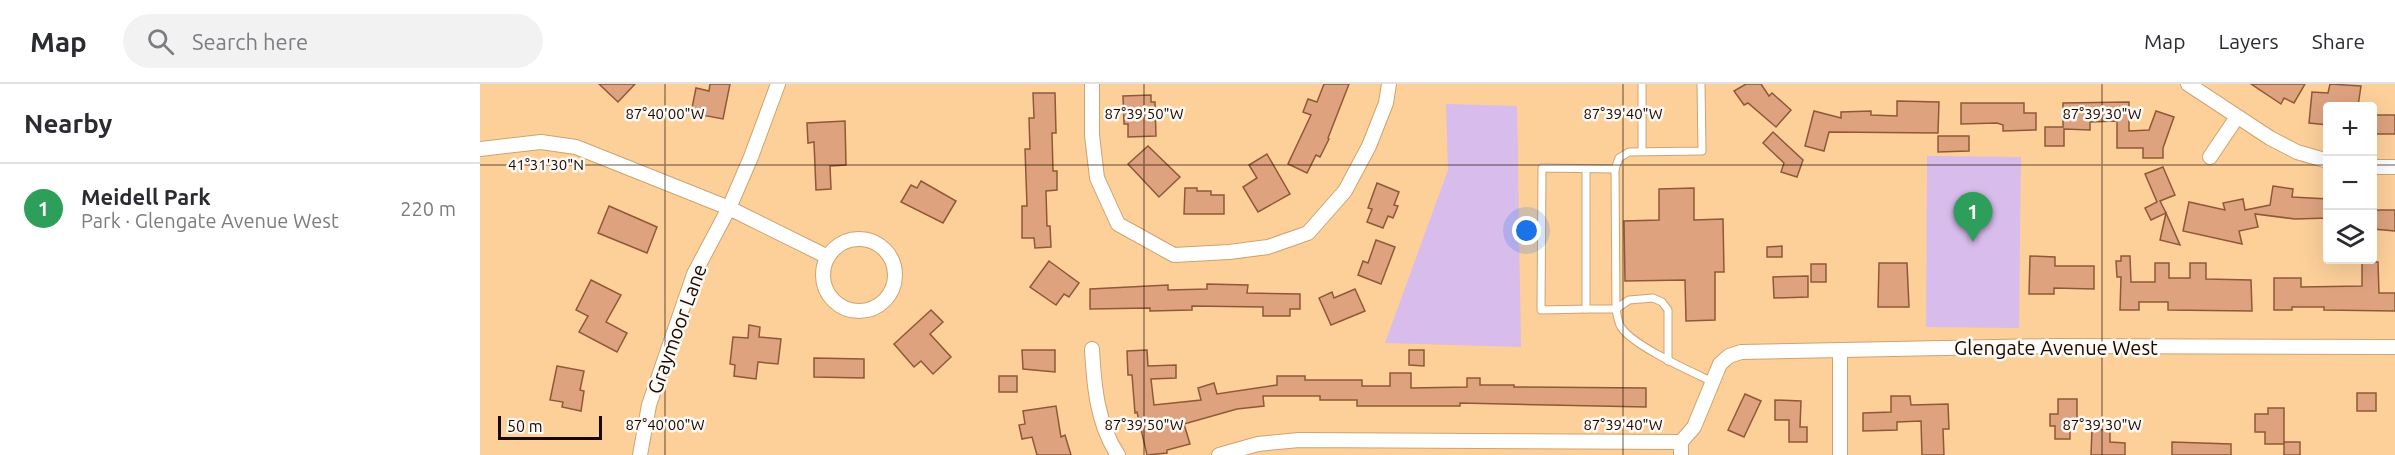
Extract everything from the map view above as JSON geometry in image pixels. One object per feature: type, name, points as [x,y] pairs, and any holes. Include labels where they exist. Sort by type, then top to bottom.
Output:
[{"type":"street","name":"Graymoor Lane","points":[[640,455],[649,405],[694,274],[729,208],[752,157],[778,84]]},
{"type":"street","points":[[1092,84],[1092,135],[1097,178],[1118,224],[1174,255],[1229,252],[1268,246],[1308,233],[1346,191],[1369,147],[1386,103],[1389,84]]},
{"type":"street","points":[[2188,84],[2270,138],[2297,152],[2323,160]]},
{"type":"street","points":[[2210,157],[2237,117]]},
{"type":"street","points":[[480,149],[541,142],[576,147],[729,208],[828,257]]},
{"type":"street","points":[[2377,167],[2395,167]]},
{"type":"street","points":[[859,239],[871,241],[882,247],[893,262],[896,280],[892,292],[885,301],[864,311],[842,306],[833,300],[826,290],[823,279],[828,257],[836,247],[847,241],[859,239]]},
{"type":"street","name":"Glengate Avenue West","points":[[1713,382],[1720,364],[1730,356],[1741,352],[2052,346],[2395,347]]},
{"type":"street","points":[[1092,349],[1094,390],[1104,425],[1118,455]]},
{"type":"street","points":[[1840,351],[1840,455]]},
{"type":"street","points":[[1220,455],[1258,444],[1299,440],[1681,449],[1694,427],[1713,382]]},
{"type":"lane","points":[[1642,84],[1642,151]]},
{"type":"lane","points":[[1701,84],[1702,151],[1629,152],[1619,158],[1615,169],[1616,309],[1620,326],[1627,334],[1668,361],[1713,382]]},
{"type":"lane","points":[[1615,169],[1542,168],[1541,310],[1616,309],[1629,300],[1653,298],[1662,302],[1668,310],[1668,361]]},
{"type":"lane","points":[[1586,168],[1586,309]]},
{"type":"shaded area","points":[[1446,104],[1517,106],[1521,347],[1385,343],[1448,170]]},
{"type":"shaded area","points":[[1927,156],[2021,157],[2019,328],[1926,327]]},
{"type":"building","points":[[599,84],[635,84],[618,102]]},
{"type":"building","points":[[710,84],[730,84],[723,119],[691,113],[696,88],[709,91]]},
{"type":"building","points":[[1324,84],[1349,84],[1329,139],[1320,157],[1316,155],[1307,173],[1288,164],[1311,115],[1303,112],[1308,99],[1317,102]]},
{"type":"building","points":[[1746,84],[1761,84],[1769,96],[1772,93],[1791,110],[1776,127],[1748,103],[1744,105],[1734,91]]},
{"type":"building","points":[[2251,84],[2305,84],[2294,103],[2284,98],[2281,104]]},
{"type":"building","points":[[2330,84],[2361,86],[2359,102],[2323,102],[2323,124],[2309,123],[2312,92],[2328,93]]},
{"type":"building","points":[[1033,93],[1055,93],[1056,133],[1052,133],[1053,171],[1057,171],[1057,190],[1046,191],[1047,226],[1050,226],[1051,247],[1035,248],[1034,238],[1022,238],[1022,206],[1027,206],[1025,149],[1030,149],[1029,118],[1034,118]]},
{"type":"building","points":[[1151,95],[1151,102],[1155,102],[1156,136],[1128,137],[1128,124],[1124,124],[1123,96]]},
{"type":"building","points":[[1897,101],[1939,102],[1938,133],[1829,132],[1824,151],[1805,146],[1814,111],[1841,118],[1841,112],[1871,111],[1871,115],[1897,116]]},
{"type":"building","points":[[2129,102],[2129,131],[2149,130],[2156,111],[2174,117],[2163,148],[2163,158],[2143,158],[2143,148],[2117,148],[2117,121],[2090,122],[2090,130],[2064,129],[2064,146],[2045,146],[2045,127],[2063,127],[2063,103]]},
{"type":"building","points":[[1961,103],[2024,103],[2024,113],[2036,113],[2036,130],[2003,131],[2003,125],[1997,123],[1961,124]]},
{"type":"building","points":[[2377,115],[2395,115],[2395,134],[2377,134]]},
{"type":"building","points":[[845,121],[846,165],[830,166],[831,189],[816,190],[814,142],[808,143],[807,123]]},
{"type":"building","points":[[1773,132],[1803,160],[1797,177],[1781,172],[1784,163],[1763,143]]},
{"type":"building","points":[[1938,136],[1969,136],[1969,151],[1938,152]]},
{"type":"building","points":[[1148,146],[1180,177],[1159,197],[1128,164]]},
{"type":"building","points":[[1267,154],[1290,194],[1258,212],[1243,187],[1257,178],[1249,165]]},
{"type":"building","points":[[2163,167],[2175,195],[2160,201],[2166,213],[2151,220],[2145,208],[2157,202],[2145,174]]},
{"type":"building","points":[[921,181],[956,201],[943,223],[901,202],[911,185],[917,188]]},
{"type":"building","points":[[1377,183],[1399,192],[1394,205],[1398,206],[1393,218],[1388,216],[1383,228],[1367,222],[1372,209],[1368,208]]},
{"type":"building","points":[[2273,186],[2293,189],[2292,197],[2323,199],[2323,218],[2295,219],[2255,214],[2258,227],[2239,231],[2242,244],[2183,231],[2189,202],[2225,210],[2223,203],[2243,199],[2245,210],[2270,205]]},
{"type":"building","points":[[1185,188],[1211,191],[1211,195],[1224,195],[1224,214],[1184,214]]},
{"type":"building","points":[[1694,188],[1694,220],[1723,219],[1724,272],[1715,272],[1715,320],[1686,321],[1685,280],[1625,281],[1624,221],[1659,220],[1659,189]]},
{"type":"building","points":[[609,206],[657,227],[647,253],[598,233]]},
{"type":"building","points":[[2377,210],[2395,210],[2395,231],[2377,229]]},
{"type":"building","points":[[2166,213],[2180,245],[2160,240]]},
{"type":"building","points":[[1376,240],[1395,247],[1381,284],[1358,275],[1363,261],[1368,263]]},
{"type":"building","points":[[1782,246],[1782,257],[1767,257],[1767,247]]},
{"type":"building","points":[[2030,256],[2055,257],[2055,266],[2094,266],[2094,289],[2054,288],[2054,294],[2029,294]]},
{"type":"building","points":[[2121,256],[2130,256],[2131,282],[2155,282],[2155,263],[2169,263],[2169,278],[2190,278],[2190,263],[2206,263],[2206,279],[2251,280],[2252,311],[2168,310],[2168,302],[2139,302],[2139,310],[2120,310],[2121,277],[2117,277],[2116,261],[2121,261]]},
{"type":"building","points":[[1049,261],[1079,283],[1069,297],[1064,294],[1056,305],[1030,287]]},
{"type":"building","points":[[2378,262],[2379,293],[2395,293],[2395,311],[2324,310],[2324,307],[2292,307],[2292,310],[2274,310],[2274,278],[2301,278],[2301,287],[2362,286],[2362,264],[2377,264]]},
{"type":"building","points":[[1879,263],[1907,263],[1909,307],[1878,307]]},
{"type":"building","points":[[1811,264],[1826,264],[1826,282],[1811,282]]},
{"type":"building","points":[[1808,276],[1808,297],[1774,298],[1773,277]]},
{"type":"building","points":[[591,280],[621,295],[606,322],[627,333],[617,352],[579,332],[588,316],[576,310]]},
{"type":"building","points":[[1207,284],[1248,285],[1247,293],[1300,294],[1300,309],[1290,309],[1290,316],[1263,316],[1263,307],[1192,306],[1192,310],[1150,311],[1150,308],[1090,309],[1090,289],[1168,285],[1168,290],[1207,289]]},
{"type":"building","points":[[1355,289],[1365,311],[1331,325],[1319,298],[1332,292],[1334,298]]},
{"type":"building","points":[[931,310],[943,322],[930,334],[951,357],[933,374],[921,361],[914,367],[894,344]]},
{"type":"building","points":[[749,325],[760,327],[759,337],[781,339],[778,364],[758,362],[756,379],[734,376],[735,365],[730,364],[733,337],[748,338]]},
{"type":"building","points":[[1022,350],[1055,350],[1055,372],[1023,369]]},
{"type":"building","points":[[1147,350],[1148,366],[1176,365],[1176,378],[1151,379],[1154,405],[1201,400],[1198,388],[1214,383],[1217,394],[1277,385],[1277,376],[1305,376],[1305,380],[1362,380],[1362,386],[1390,386],[1390,373],[1411,373],[1411,388],[1467,387],[1467,378],[1480,378],[1480,385],[1646,388],[1646,407],[1460,403],[1460,406],[1357,406],[1357,400],[1320,400],[1320,396],[1263,396],[1264,406],[1237,409],[1184,424],[1190,444],[1167,450],[1167,453],[1147,455],[1137,412],[1135,413],[1132,375],[1128,375],[1127,351]]},
{"type":"building","points":[[1409,350],[1424,350],[1424,366],[1409,365]]},
{"type":"building","points":[[814,358],[864,359],[864,378],[814,377]]},
{"type":"building","points":[[557,366],[584,371],[580,390],[584,391],[581,411],[562,407],[563,402],[550,400]]},
{"type":"building","points":[[999,376],[1017,376],[1017,392],[999,392]]},
{"type":"building","points":[[2357,393],[2376,393],[2376,411],[2357,411]]},
{"type":"building","points":[[1745,394],[1761,401],[1744,437],[1728,430]]},
{"type":"building","points":[[1891,396],[1910,396],[1911,405],[1948,404],[1949,429],[1943,429],[1944,455],[1922,455],[1921,421],[1897,422],[1897,430],[1863,431],[1863,413],[1891,412]]},
{"type":"building","points":[[2058,399],[2077,399],[2077,422],[2070,423],[2070,439],[2055,439],[2055,426],[2050,426],[2050,414],[2058,414]]},
{"type":"building","points":[[1775,400],[1801,401],[1800,427],[1807,427],[1807,442],[1789,442],[1789,420],[1775,420]]},
{"type":"building","points":[[1056,406],[1061,437],[1065,435],[1071,455],[1037,455],[1032,437],[1022,439],[1019,425],[1025,424],[1023,411]]},
{"type":"building","points":[[2268,408],[2284,408],[2284,444],[2265,444],[2265,432],[2255,432],[2255,414],[2268,414]]},
{"type":"building","points":[[2092,429],[2110,430],[2110,442],[2125,443],[2125,455],[2091,455]]},
{"type":"building","points":[[2172,442],[2231,444],[2231,455],[2172,455]]},
{"type":"building","points":[[2284,442],[2300,442],[2300,455],[2284,455]]},
{"type":"place","name":"Meidell Park","points":[[1973,242]]}]
